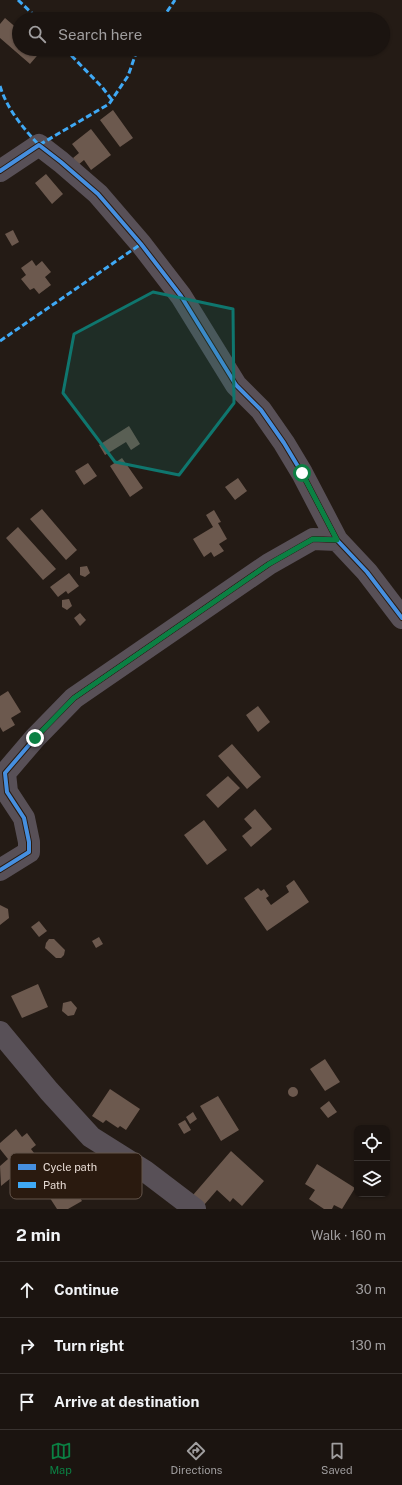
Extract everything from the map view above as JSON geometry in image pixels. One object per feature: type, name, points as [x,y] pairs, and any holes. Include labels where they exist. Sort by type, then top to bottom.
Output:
[{"type":"street","points":[[0,172],[39,145],[98,194],[141,244],[181,296],[236,385],[262,410],[284,443],[302,473],[337,540],[367,572],[402,618]]},
{"type":"street","points":[[0,870],[29,852],[29,842],[24,818],[7,792],[5,773],[35,738],[74,698],[269,564],[313,539],[337,540]]},
{"type":"street","points":[[0,1032],[49,1091],[91,1137],[116,1153]]},
{"type":"street","points":[[142,1169],[195,1209]]},
{"type":"highlighted area","points":[[153,292],[233,309],[234,403],[179,475],[115,462],[63,393],[74,334]]},
{"type":"building","points":[[5,18],[12,24],[12,48],[0,38],[0,24]]},
{"type":"building","points":[[21,56],[37,56],[30,64]]},
{"type":"building","points":[[113,110],[133,138],[120,147],[100,120]]},
{"type":"building","points":[[91,129],[111,155],[91,170],[84,160],[78,165],[73,158],[79,153],[72,144]]},
{"type":"building","points":[[46,174],[63,194],[52,204],[35,183]]},
{"type":"building","points":[[13,230],[19,242],[12,246],[5,234]]},
{"type":"building","points":[[32,260],[36,266],[42,261],[51,272],[45,277],[51,285],[39,294],[34,288],[30,290],[21,279],[26,275],[21,268]]},
{"type":"building","points":[[129,426],[140,444],[131,450],[126,442],[105,455],[99,445]]},
{"type":"building","points":[[122,458],[143,488],[130,497],[110,466]]},
{"type":"building","points":[[88,463],[97,476],[84,485],[75,471]]},
{"type":"building","points":[[238,478],[247,491],[235,500],[225,487]]},
{"type":"building","points":[[42,509],[77,550],[66,560],[30,519]]},
{"type":"building","points":[[214,510],[221,522],[218,523],[227,539],[219,544],[224,551],[214,557],[211,552],[204,557],[193,539],[213,527],[206,515]]},
{"type":"building","points":[[18,527],[56,569],[43,580],[6,538]]},
{"type":"building","points":[[87,566],[90,573],[85,577],[80,575],[80,567]]},
{"type":"building","points":[[69,573],[79,586],[68,594],[66,591],[58,597],[50,587]]},
{"type":"building","points":[[69,599],[72,606],[67,610],[62,607],[62,600]]},
{"type":"building","points":[[80,613],[86,620],[80,626],[74,618]]},
{"type":"building","points":[[8,691],[21,712],[11,718],[15,725],[3,732],[0,727],[0,696]]},
{"type":"building","points":[[258,706],[270,722],[258,732],[246,715]]},
{"type":"building","points":[[232,744],[261,777],[247,789],[218,756]]},
{"type":"building","points":[[228,776],[240,788],[218,808],[206,795]]},
{"type":"building","points":[[255,809],[272,829],[251,847],[242,836],[252,828],[244,819]]},
{"type":"building","points":[[204,820],[227,850],[207,865],[184,835]]},
{"type":"building","points":[[294,880],[309,902],[267,931],[244,898],[258,888],[261,891],[264,889],[269,896],[266,898],[271,905],[289,892],[286,886]]},
{"type":"building","points":[[0,905],[8,909],[9,918],[0,925]]},
{"type":"building","points":[[39,921],[47,931],[39,937],[31,927]]},
{"type":"building","points":[[99,937],[103,944],[96,948],[92,941]]},
{"type":"building","points":[[49,939],[54,939],[65,950],[64,955],[61,958],[56,958],[45,948]]},
{"type":"building","points":[[38,984],[48,1007],[22,1018],[11,996]]},
{"type":"building","points":[[71,1001],[77,1008],[74,1015],[68,1016],[62,1011],[63,1003]]},
{"type":"building","points":[[325,1059],[340,1082],[325,1091],[310,1069]]},
{"type":"building","points":[[291,1087],[295,1087],[297,1088],[297,1096],[291,1097],[288,1094],[288,1090]]},
{"type":"building","points":[[110,1089],[140,1109],[126,1130],[120,1126],[118,1128],[106,1120],[103,1123],[92,1116]]},
{"type":"building","points":[[218,1096],[239,1130],[221,1141],[200,1106]]},
{"type":"building","points":[[329,1101],[337,1112],[328,1118],[320,1108]]},
{"type":"building","points":[[193,1112],[197,1119],[190,1124],[186,1117]]},
{"type":"building","points":[[185,1120],[191,1130],[184,1134],[178,1124]]},
{"type":"building","points":[[16,1129],[22,1137],[27,1133],[36,1145],[31,1149],[34,1153],[10,1153],[10,1179],[1,1186],[0,1166],[8,1159],[0,1149],[0,1143]]},
{"type":"building","points":[[231,1151],[264,1181],[242,1206],[233,1198],[230,1202],[217,1190],[204,1205],[193,1195]]},
{"type":"building","points":[[317,1164],[354,1187],[354,1190],[342,1209],[334,1205],[332,1209],[324,1209],[309,1199],[315,1190],[305,1184]]},
{"type":"building","points":[[51,1199],[81,1199],[82,1201],[68,1209],[57,1209]]},
{"type":"marked path","points":[[18,0],[31,12]]},
{"type":"marked path","points":[[167,12],[175,0]]},
{"type":"marked path","points":[[72,56],[102,87],[112,100]]},
{"type":"marked path","points":[[0,86],[7,103],[16,118],[39,145],[109,104],[128,76],[135,56]]},
{"type":"marked path","points":[[0,341],[141,244]]},
{"type":"cycle path","points":[[0,171],[39,145],[98,194],[141,244],[181,296],[236,385],[261,410],[284,443],[302,473],[337,540]]},
{"type":"cycle path","points":[[0,870],[29,852],[29,842],[24,818],[7,792],[5,773],[35,738],[74,698],[269,564],[313,539],[337,540],[367,572],[402,618]]},
{"type":"route","points":[[35,738],[74,698],[269,564],[313,539],[337,540],[302,473]]}]
